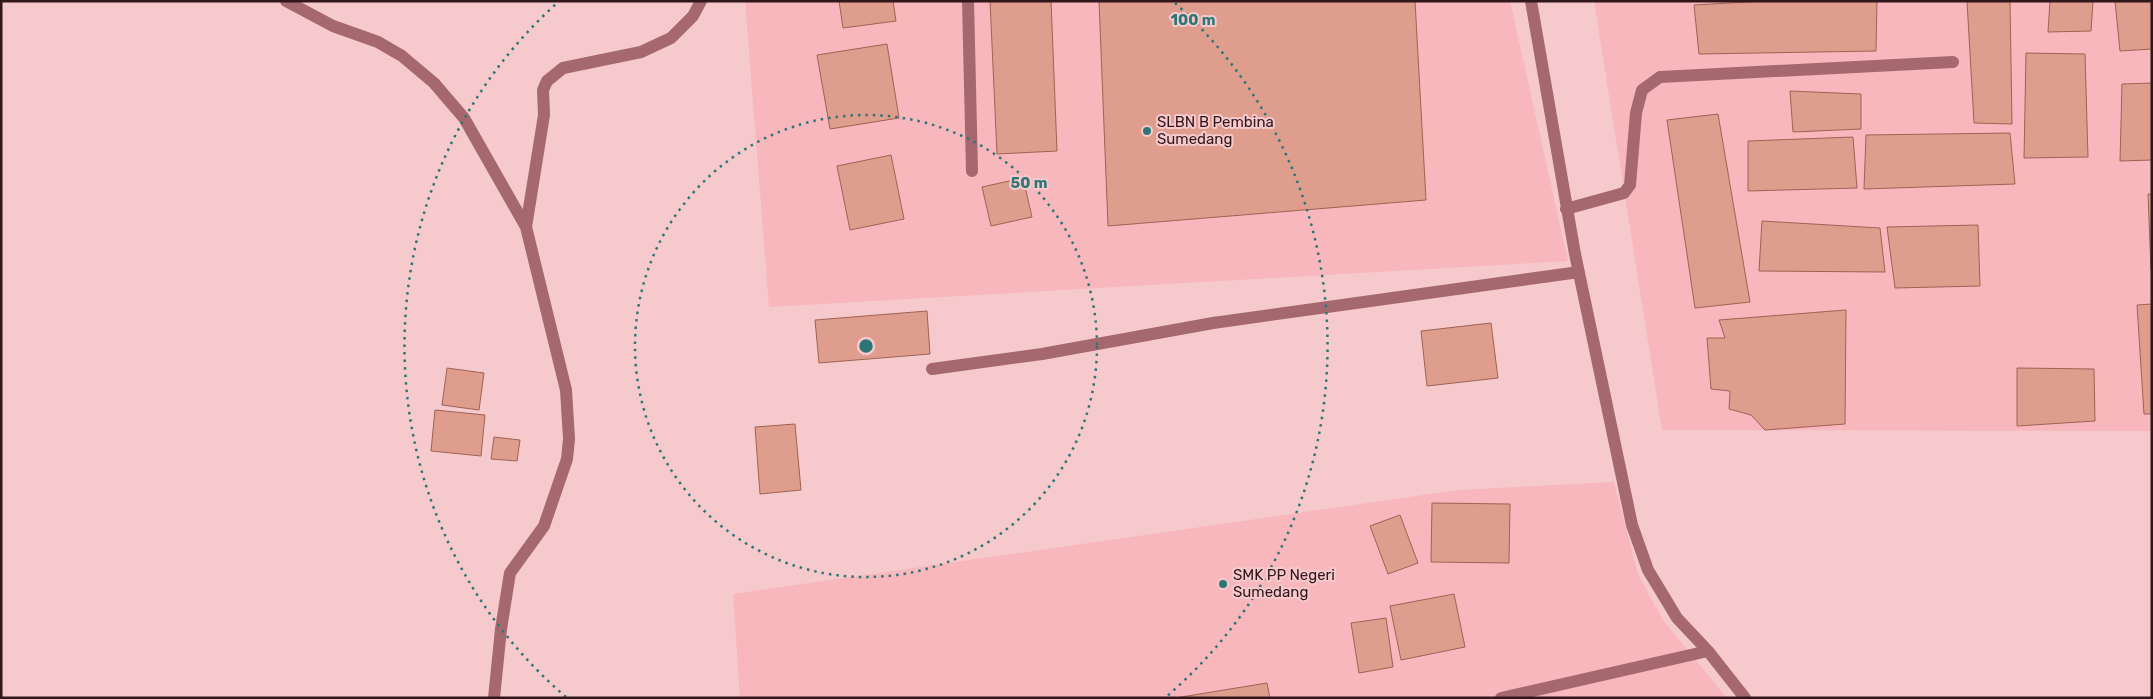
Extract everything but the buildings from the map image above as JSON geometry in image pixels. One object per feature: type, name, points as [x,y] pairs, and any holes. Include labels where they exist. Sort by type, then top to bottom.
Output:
[{"type":"street","points":[[286,1],[333,26],[378,42],[402,56],[434,83],[464,118],[526,227],[566,390],[569,439],[566,458],[544,526],[510,573],[500,629],[494,698]]},
{"type":"street","points":[[526,227],[543,122],[543,90],[547,81],[564,68],[641,52],[671,38],[693,16],[701,1]]},
{"type":"street","points":[[968,1],[972,171]]},
{"type":"street","points":[[1532,1],[1566,209],[1632,525],[1648,570],[1677,618],[1708,651],[1745,698]]},
{"type":"street","points":[[1566,209],[1624,192],[1630,185],[1636,113],[1642,90],[1660,77],[1953,62]]},
{"type":"street","points":[[932,368],[1042,354],[1213,323],[1579,272]]},
{"type":"street","points":[[1501,698],[1708,651]]},
{"type":"shaded area","name":"SLBN B Pembina Sumedang","points":[[745,1],[1510,1],[1568,261],[769,307]]},
{"type":"shaded area","points":[[1594,1],[2152,1],[2152,431],[1662,430]]},
{"type":"shaded area","name":"SMK PP Negeri Sumedang","points":[[1614,482],[1638,574],[1663,620],[1727,698],[740,698],[733,594],[1458,490]]},
{"type":"place","name":"SLBN B Pembina Sumedang","points":[[1147,131]]},
{"type":"place","name":"SMK PP Negeri Sumedang","points":[[1223,584]]}]
